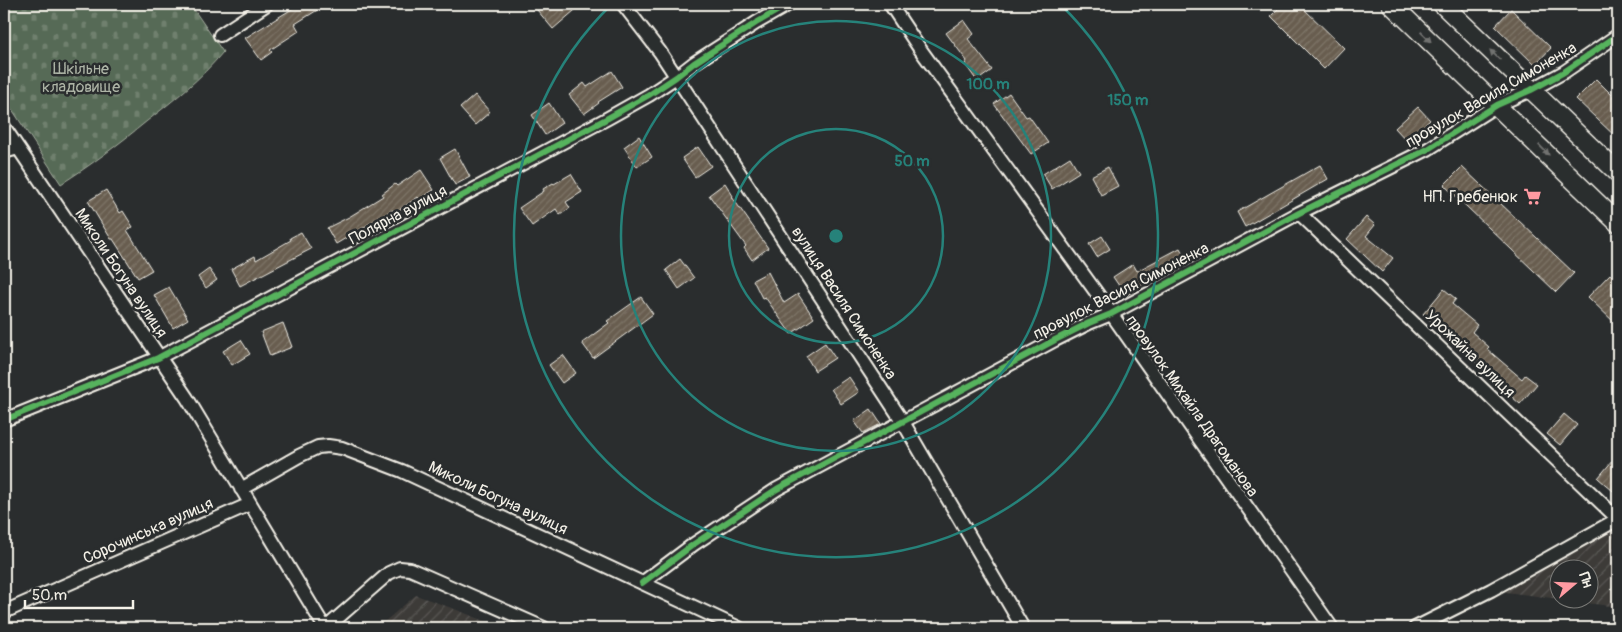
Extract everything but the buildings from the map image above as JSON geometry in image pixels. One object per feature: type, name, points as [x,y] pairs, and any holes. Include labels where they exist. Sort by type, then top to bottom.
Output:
[{"type":"street","points":[[220,35],[268,4]]},
{"type":"street","name":"вулиця Василя Симоненка","points":[[623,4],[660,52],[903,422],[1023,628]]},
{"type":"street","name":"Полярна вулиця","points":[[4,420],[158,358],[649,96],[756,22],[789,4]]},
{"type":"street","name":"провулок Михайла Драгоманова","points":[[890,4],[920,49],[1111,314],[1332,628]]},
{"type":"street","points":[[1391,4],[1618,223]]},
{"type":"street","points":[[1442,4],[1618,173]]},
{"type":"street","name":"провулок Василя Симоненка","points":[[642,583],[694,544],[777,489],[1055,340],[1111,314],[1299,213],[1428,149],[1497,105],[1531,90],[1564,72],[1618,35]]},
{"type":"street","name":"Миколи Богуна вулиця","points":[[4,128],[158,358],[187,398],[325,628]]},
{"type":"street","points":[[4,152],[18,148]]},
{"type":"street","name":"Урожайна вулиця","points":[[1299,213],[1618,519]]},
{"type":"street","name":"Миколи Богуна вулиця","points":[[242,489],[298,456],[318,447],[342,448],[402,471],[739,628]]},
{"type":"street","name":"Сорочинська вулиця","points":[[4,612],[250,504]]},
{"type":"street","points":[[1415,628],[1491,590],[1618,519]]},
{"type":"street","points":[[325,628],[389,573],[400,568],[410,569],[544,628]]},
{"type":"shaded area","points":[[1618,520],[1618,607],[1600,605],[1600,560],[1550,560],[1550,598],[1491,590]]},
{"type":"shaded area","points":[[416,595],[457,610],[503,628],[377,628]]},
{"type":"green space","name":"Шкільне кладовище","points":[[4,4],[190,4],[223,52],[206,71],[177,97],[115,146],[61,184],[4,97]]},
{"type":"cycle path","points":[[4,420],[158,358],[649,95],[694,63],[789,4]]},
{"type":"cycle path","points":[[642,583],[694,544],[777,489],[1055,340],[1111,314],[1299,213],[1428,149],[1497,105],[1531,90],[1564,72],[1618,35]]},
{"type":"place","name":"НП. Гребенюк","points":[[1532,197]]}]
